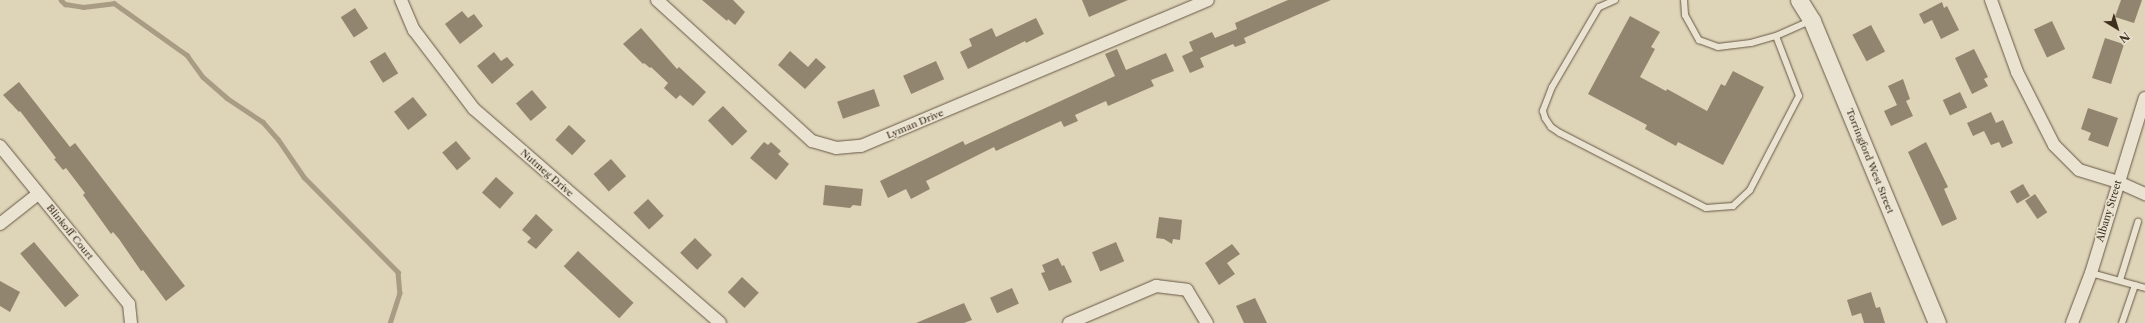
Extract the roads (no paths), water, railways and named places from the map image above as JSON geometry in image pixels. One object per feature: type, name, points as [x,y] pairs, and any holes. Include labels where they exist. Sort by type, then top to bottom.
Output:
[{"type":"main road","name":"Torringford West Street","points":[[1799,0],[1812,21],[1937,323]]},
{"type":"street","name":"Nutmeg Drive","points":[[401,0],[414,30],[474,109],[720,323]]},
{"type":"street","name":"Lyman Drive","points":[[657,1],[812,141],[836,148],[861,146],[1208,0]]},
{"type":"street","points":[[1995,3],[2017,72],[2054,145],[2079,170],[2118,182],[2145,194]]},
{"type":"street","name":"Albany Street","points":[[2072,323],[2090,272],[2145,98]]},
{"type":"street","name":"Blinkoff Court","points":[[0,146],[129,304],[131,323]]},
{"type":"street","points":[[0,224],[38,194]]},
{"type":"street","points":[[1069,323],[1156,286],[1187,290],[1206,323]]},
{"type":"lane","points":[[1615,0],[1600,7],[1552,87],[1544,111],[1545,118],[1551,127],[1560,133],[1706,208],[1732,206],[1750,190],[1799,96],[1776,36]]},
{"type":"lane","points":[[1684,0],[1685,15],[1699,40],[1718,47],[1751,43],[1776,36],[1812,21]]},
{"type":"lane","points":[[2120,280],[2138,222]]},
{"type":"lane","points":[[2090,272],[2145,288]]},
{"type":"lane","points":[[2122,323],[2134,285]]},
{"type":"waterway","points":[[61,0],[65,4],[83,7],[114,3],[187,55],[203,77],[227,98],[263,122],[278,139],[304,177],[398,272],[400,293],[390,323]]}]
